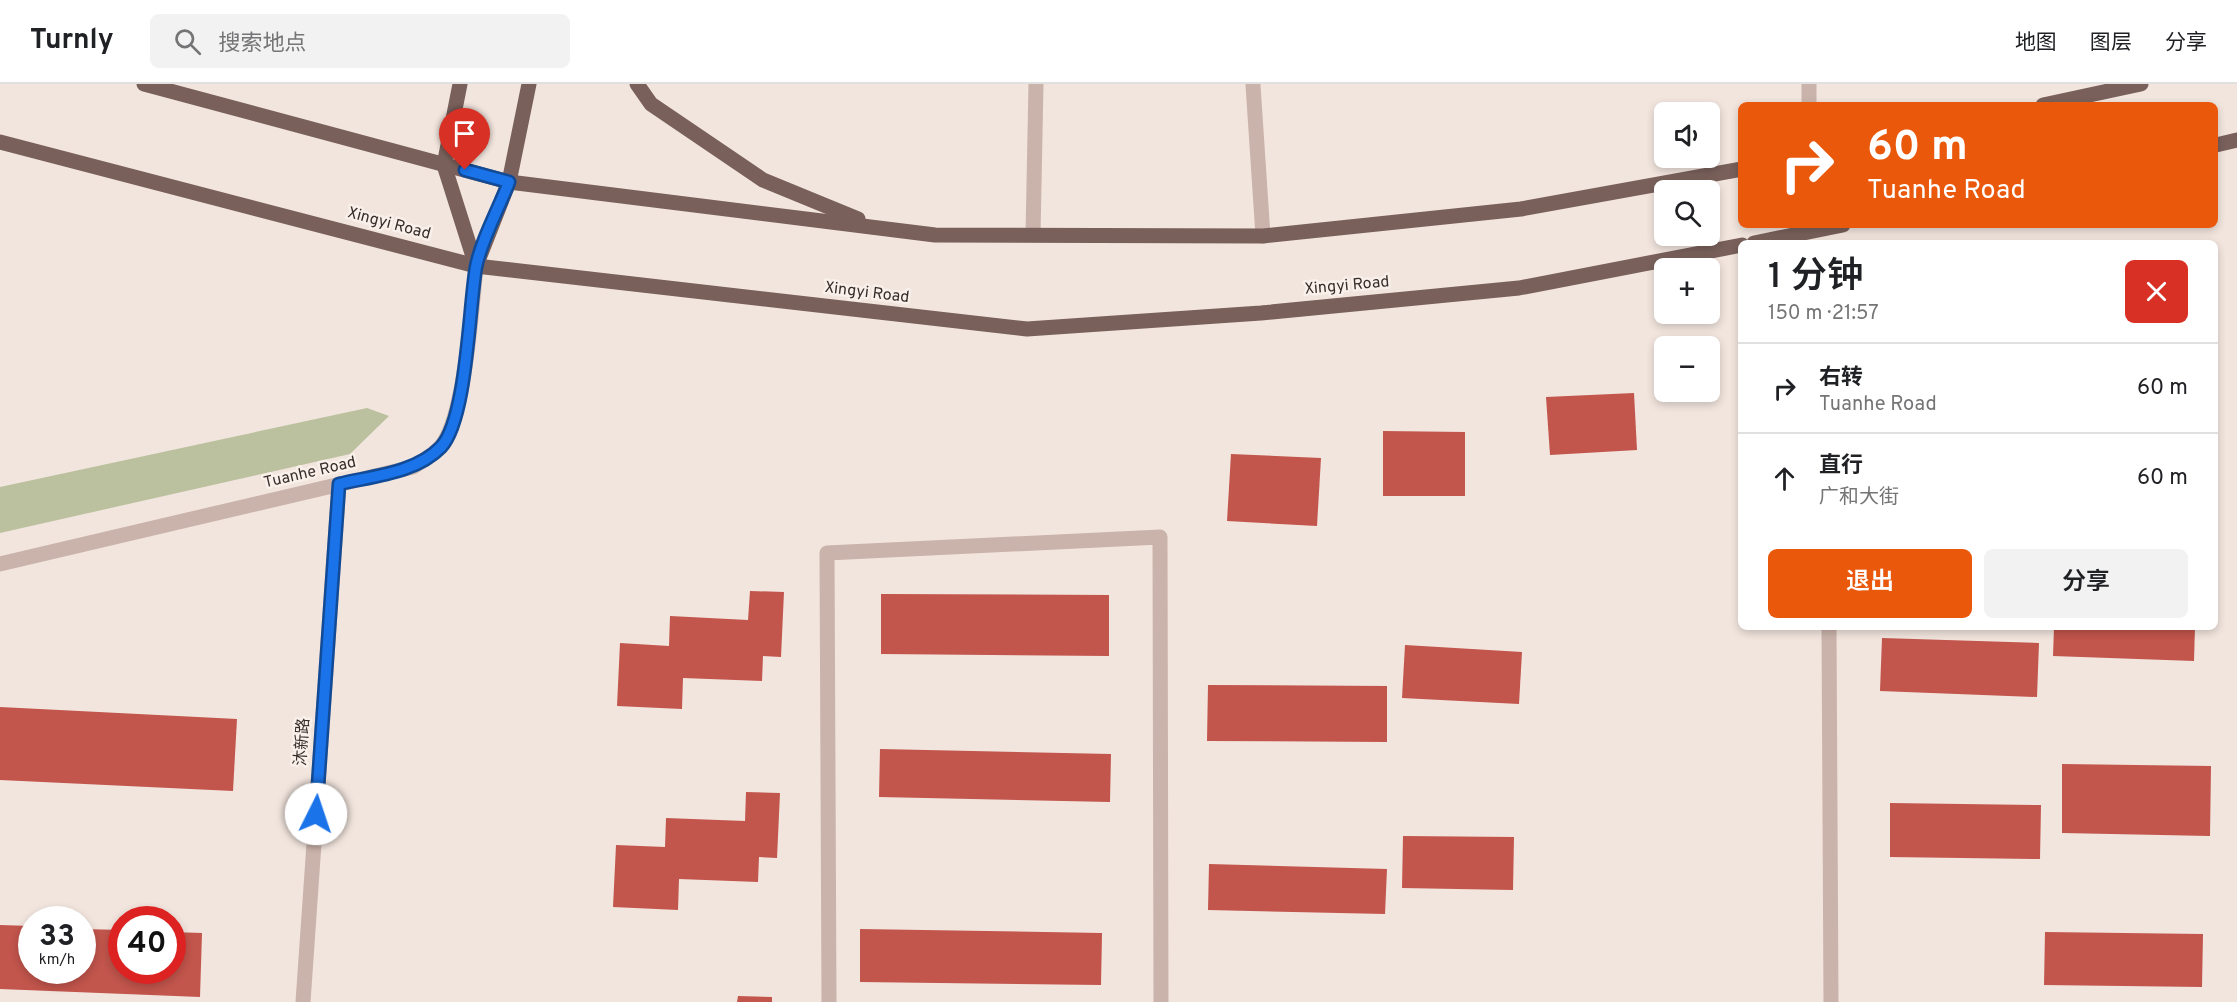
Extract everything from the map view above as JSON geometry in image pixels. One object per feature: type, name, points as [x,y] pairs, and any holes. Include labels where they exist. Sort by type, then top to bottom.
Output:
[{"type":"main road","points":[[144,84],[509,182],[935,234],[1263,236],[1521,209],[1738,170]]},
{"type":"main road","points":[[460,84],[444,165],[476,266]]},
{"type":"main road","points":[[476,266],[509,182],[529,84]]},
{"type":"main road","points":[[637,84],[651,104],[764,180],[878,227]]},
{"type":"main road","points":[[2057,102],[2141,84]]},
{"type":"main road","points":[[2218,145],[2237,140]]},
{"type":"main road","name":"Xingyi Road","points":[[0,142],[476,266],[1027,329],[1261,313],[1519,288],[1738,246]]},
{"type":"main road","points":[[1771,240],[1830,228]]},
{"type":"street","points":[[1033,235],[1036,84]]},
{"type":"street","points":[[1250,84],[1263,236]]},
{"type":"street","points":[[1809,84],[1809,102]]},
{"type":"street","name":"Tuanhe Road","points":[[0,564],[413,467],[442,446],[454,420],[468,344],[476,266]]},
{"type":"street","name":"沐新路","points":[[303,1002],[339,484]]},
{"type":"street","points":[[829,1002],[827,553],[1160,537],[1161,1002]]},
{"type":"street","points":[[1829,630],[1831,1002]]},
{"type":"green space","points":[[367,408],[389,416],[350,454],[0,533],[0,487]]},
{"type":"building","points":[[1634,393],[1637,450],[1550,455],[1546,397]]},
{"type":"building","points":[[1383,431],[1465,432],[1465,496],[1383,496]]},
{"type":"building","points":[[1231,454],[1321,458],[1317,526],[1227,521]]},
{"type":"building","points":[[750,591],[784,592],[781,657],[763,656],[762,681],[683,678],[682,709],[617,706],[620,643],[669,646],[670,616],[748,620]]},
{"type":"building","points":[[881,594],[1109,595],[1109,656],[881,654]]},
{"type":"building","points":[[2054,630],[2195,630],[2194,661],[2053,656]]},
{"type":"building","points":[[1882,638],[2039,643],[2037,697],[1880,691]]},
{"type":"building","points":[[1405,645],[1522,652],[1519,704],[1402,698]]},
{"type":"building","points":[[1208,685],[1387,686],[1387,742],[1207,741]]},
{"type":"building","points":[[0,707],[237,719],[233,791],[0,780]]},
{"type":"building","points":[[880,749],[1111,754],[1110,802],[879,797]]},
{"type":"building","points":[[2062,764],[2211,766],[2210,836],[2062,833]]},
{"type":"building","points":[[746,792],[780,793],[777,858],[759,857],[758,882],[679,879],[678,910],[613,907],[616,845],[665,847],[666,818],[745,821]]},
{"type":"building","points":[[1890,803],[2041,805],[2040,859],[1890,857]]},
{"type":"building","points":[[1403,836],[1514,837],[1513,890],[1402,888]]},
{"type":"building","points":[[1209,864],[1387,869],[1385,914],[1208,910]]},
{"type":"building","points":[[0,925],[18,926],[18,984],[96,984],[96,929],[108,930],[108,984],[186,984],[186,932],[202,933],[200,997],[0,989]]},
{"type":"building","points":[[860,929],[1102,933],[1101,985],[860,982]]},
{"type":"building","points":[[2045,932],[2203,934],[2202,987],[2044,985]]},
{"type":"building","points":[[738,996],[772,997],[772,1002],[737,1002]]},
{"type":"route","points":[[316,814],[339,484],[413,467],[442,446],[454,420],[468,344],[476,266],[509,182],[465,170]]}]
